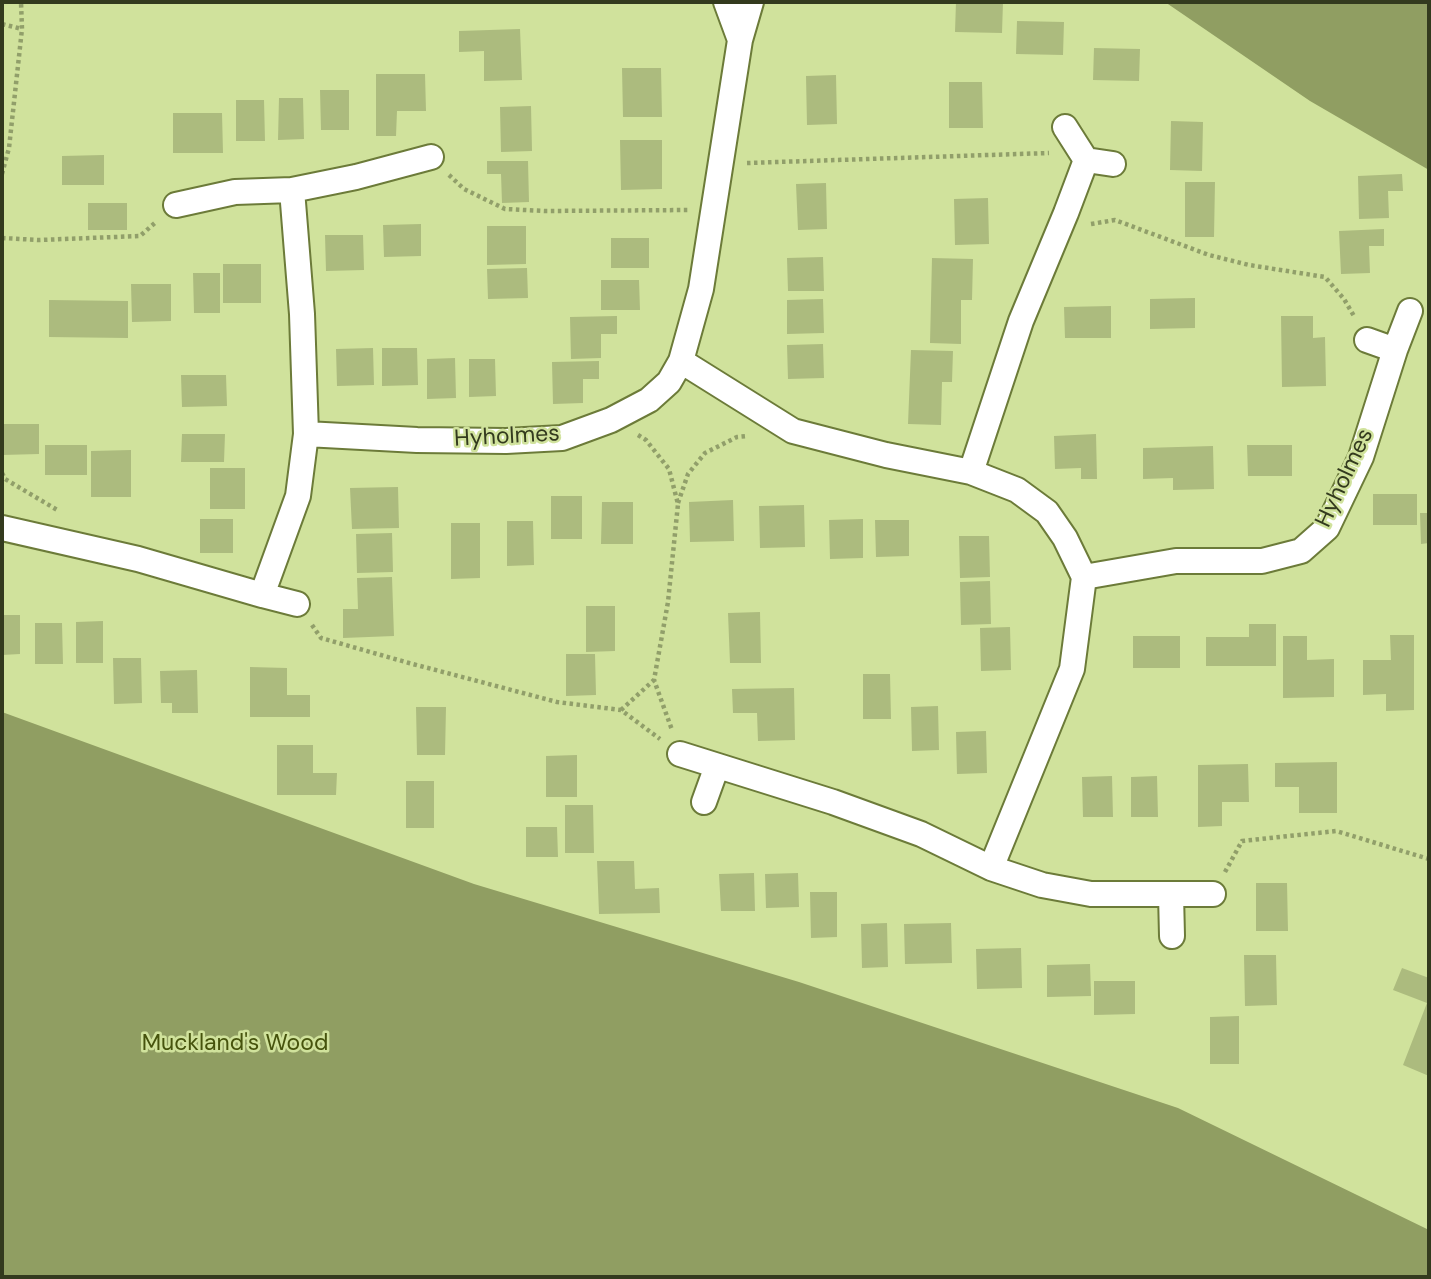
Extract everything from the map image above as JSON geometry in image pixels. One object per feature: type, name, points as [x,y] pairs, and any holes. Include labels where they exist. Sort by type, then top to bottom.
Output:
[{"type":"street","name":"Hyholmes","points":[[726,2],[740,40]]},
{"type":"street","name":"Hyholmes","points":[[306,434],[417,440],[506,441],[562,438],[611,419],[649,400],[669,382],[681,361],[701,289],[740,40],[751,2]]},
{"type":"street","points":[[1065,127],[1083,156],[1113,164]]},
{"type":"street","points":[[971,472],[1021,321],[1066,213],[1083,156]]},
{"type":"street","points":[[176,205],[235,192],[292,190],[356,177],[431,157]]},
{"type":"street","points":[[262,595],[298,496],[306,434],[302,314],[292,190]]},
{"type":"street","name":"Hyholmes","points":[[1084,577],[1176,561],[1262,561],[1301,551],[1327,528],[1355,469],[1410,311]]},
{"type":"street","points":[[1367,340],[1395,350]]},
{"type":"street","points":[[681,361],[793,431],[886,455],[971,472],[1017,490],[1047,512],[1065,538],[1084,577],[1072,668],[991,868]]},
{"type":"street","points":[[2,528],[138,559],[297,604]]},
{"type":"street","points":[[680,754],[833,802],[921,834],[991,868],[1042,885],[1091,894],[1213,894]]},
{"type":"street","points":[[704,802],[718,766]]},
{"type":"street","points":[[1171,894],[1172,936]]},
{"type":"path","points":[[2,174],[9,148],[22,29],[21,2]]},
{"type":"path","points":[[2,24],[22,29]]},
{"type":"path","points":[[721,164],[1083,156]]},
{"type":"path","points":[[431,157],[464,189],[505,209],[714,210]]},
{"type":"path","points":[[2,238],[39,240],[140,236],[176,205]]},
{"type":"path","points":[[1066,213],[1084,226],[1115,220],[1209,254],[1249,265],[1325,277],[1344,299],[1367,340]]},
{"type":"path","points":[[611,419],[646,440],[668,469],[678,503]]},
{"type":"path","points":[[680,754],[654,680],[668,602],[678,503],[688,474],[705,453],[737,437],[793,431]]},
{"type":"path","points":[[297,604],[321,638],[556,702],[621,710],[680,754]]},
{"type":"path","points":[[621,710],[654,680]]},
{"type":"path","points":[[1213,894],[1242,841],[1335,831],[1429,859]]},
{"type":"green space","points":[[1165,2],[1429,2],[1429,170],[1310,101]]},
{"type":"green space","name":"Muckland's Wood","points":[[2,712],[474,884],[799,982],[1178,1108],[1429,1230],[1429,1277],[2,1277]]},
{"type":"building","points":[[956,2],[1003,2],[1002,33],[955,32]]},
{"type":"building","points":[[1017,21],[1064,22],[1063,55],[1016,54]]},
{"type":"building","points":[[520,29],[522,80],[484,81],[484,51],[459,52],[459,31]]},
{"type":"building","points":[[1094,48],[1140,49],[1139,81],[1093,80]]},
{"type":"building","points":[[622,68],[661,68],[662,117],[623,117]]},
{"type":"building","points":[[376,74],[425,74],[426,111],[397,111],[396,136],[376,136]]},
{"type":"building","points":[[836,75],[837,124],[807,125],[806,76]]},
{"type":"building","points":[[949,82],[982,82],[983,128],[949,128]]},
{"type":"building","points":[[320,90],[349,90],[349,130],[321,130]]},
{"type":"building","points":[[279,98],[303,98],[304,139],[278,140]]},
{"type":"building","points":[[236,100],[264,100],[265,141],[236,141]]},
{"type":"building","points":[[531,106],[532,151],[501,152],[500,107]]},
{"type":"building","points":[[173,113],[222,113],[223,153],[173,153]]},
{"type":"building","points":[[1171,121],[1203,122],[1202,171],[1170,170]]},
{"type":"building","points":[[620,140],[662,140],[662,189],[621,190]]},
{"type":"building","points":[[104,155],[104,185],[62,185],[62,156]]},
{"type":"building","points":[[487,161],[528,161],[529,202],[502,203],[501,174],[487,174]]},
{"type":"building","points":[[1402,174],[1403,191],[1388,191],[1389,218],[1359,219],[1358,176]]},
{"type":"building","points":[[1185,182],[1215,182],[1214,237],[1185,237]]},
{"type":"building","points":[[826,183],[827,229],[798,230],[796,184]]},
{"type":"building","points":[[988,198],[989,244],[955,245],[954,199]]},
{"type":"building","points":[[88,203],[127,203],[127,230],[88,230]]},
{"type":"building","points":[[421,224],[421,256],[384,257],[383,225]]},
{"type":"building","points":[[487,226],[526,226],[526,264],[487,265]]},
{"type":"building","points":[[1384,229],[1384,246],[1369,246],[1370,273],[1341,274],[1339,231]]},
{"type":"building","points":[[325,235],[363,235],[364,270],[326,271]]},
{"type":"building","points":[[611,238],[649,238],[649,268],[611,268]]},
{"type":"building","points":[[823,257],[824,291],[788,291],[787,258]]},
{"type":"building","points":[[932,258],[973,259],[972,300],[961,300],[961,344],[930,343]]},
{"type":"building","points":[[223,264],[261,264],[261,303],[223,303]]},
{"type":"building","points":[[527,268],[528,298],[488,299],[487,269]]},
{"type":"building","points":[[193,273],[220,273],[220,313],[194,313]]},
{"type":"building","points":[[601,280],[639,280],[640,310],[601,310]]},
{"type":"building","points":[[131,284],[171,284],[171,321],[132,322]]},
{"type":"building","points":[[1195,298],[1195,328],[1150,329],[1150,299]]},
{"type":"building","points":[[823,299],[824,333],[787,334],[787,300]]},
{"type":"building","points":[[49,300],[128,301],[128,338],[49,337]]},
{"type":"building","points":[[1111,306],[1111,338],[1065,338],[1064,307]]},
{"type":"building","points":[[617,316],[617,334],[601,334],[601,358],[571,359],[570,317]]},
{"type":"building","points":[[1281,316],[1313,316],[1313,338],[1325,337],[1326,386],[1282,387]]},
{"type":"building","points":[[823,344],[824,378],[788,379],[787,345]]},
{"type":"building","points":[[373,348],[374,385],[337,386],[336,349]]},
{"type":"building","points":[[382,348],[417,348],[418,385],[382,386]]},
{"type":"building","points":[[911,350],[953,351],[952,382],[942,382],[941,425],[908,424]]},
{"type":"building","points":[[455,358],[456,398],[427,399],[427,359]]},
{"type":"building","points":[[469,359],[495,359],[496,396],[469,397]]},
{"type":"building","points":[[599,361],[599,379],[583,379],[583,403],[553,404],[552,362]]},
{"type":"building","points":[[181,375],[226,375],[227,406],[182,407]]},
{"type":"building","points":[[2,424],[39,424],[39,454],[2,455]]},
{"type":"building","points":[[182,434],[225,434],[224,462],[181,462]]},
{"type":"building","points":[[1096,434],[1097,479],[1081,479],[1081,468],[1055,469],[1054,436]]},
{"type":"building","points":[[45,445],[87,445],[87,475],[45,475]]},
{"type":"building","points":[[1247,445],[1292,445],[1292,476],[1248,476]]},
{"type":"building","points":[[1213,446],[1214,489],[1173,490],[1173,478],[1143,479],[1143,448]]},
{"type":"building","points":[[131,450],[131,497],[91,497],[91,451]]},
{"type":"building","points":[[210,468],[245,468],[245,509],[210,509]]},
{"type":"building","points":[[398,487],[399,528],[352,529],[350,488]]},
{"type":"building","points":[[1373,494],[1417,494],[1417,525],[1373,525]]},
{"type":"building","points":[[551,496],[582,496],[582,539],[551,539]]},
{"type":"building","points":[[733,500],[734,541],[690,542],[689,502]]},
{"type":"building","points":[[602,502],[633,502],[633,544],[601,544]]},
{"type":"building","points":[[804,505],[805,547],[760,548],[759,506]]},
{"type":"building","points":[[1420,513],[1429,513],[1429,543],[1421,544]]},
{"type":"building","points":[[200,519],[233,519],[233,553],[200,553]]},
{"type":"building","points":[[863,519],[863,558],[830,559],[829,520]]},
{"type":"building","points":[[875,520],[909,520],[909,556],[876,557]]},
{"type":"building","points":[[507,521],[533,521],[534,565],[507,566]]},
{"type":"building","points":[[451,523],[480,523],[480,578],[451,579]]},
{"type":"building","points":[[392,533],[393,572],[357,573],[356,534]]},
{"type":"building","points":[[959,536],[989,536],[990,577],[960,578]]},
{"type":"building","points":[[392,577],[394,636],[343,638],[343,609],[358,609],[357,578]]},
{"type":"building","points":[[990,581],[991,624],[961,625],[960,582]]},
{"type":"building","points":[[586,606],[615,606],[615,651],[586,652]]},
{"type":"building","points":[[760,612],[761,663],[730,663],[728,613]]},
{"type":"building","points":[[2,615],[20,615],[20,654],[2,655]]},
{"type":"building","points":[[103,621],[103,663],[76,663],[76,622]]},
{"type":"building","points":[[35,623],[62,623],[63,664],[35,664]]},
{"type":"building","points":[[1249,624],[1276,624],[1276,666],[1206,666],[1206,637],[1249,637]]},
{"type":"building","points":[[1010,627],[1011,670],[981,671],[980,628]]},
{"type":"building","points":[[1390,635],[1414,635],[1414,710],[1386,711],[1386,694],[1363,695],[1363,660],[1391,660]]},
{"type":"building","points":[[1133,636],[1180,636],[1180,668],[1133,668]]},
{"type":"building","points":[[1283,636],[1307,636],[1307,660],[1334,659],[1334,697],[1283,698]]},
{"type":"building","points":[[566,654],[595,654],[596,695],[566,696]]},
{"type":"building","points":[[113,658],[141,658],[142,703],[114,704]]},
{"type":"building","points":[[250,667],[287,668],[287,695],[310,695],[310,717],[250,717]]},
{"type":"building","points":[[197,670],[198,713],[172,713],[172,703],[161,703],[160,671]]},
{"type":"building","points":[[863,674],[890,674],[891,719],[863,719]]},
{"type":"building","points":[[794,688],[795,740],[758,741],[757,713],[733,713],[732,689]]},
{"type":"building","points":[[938,706],[939,750],[912,751],[911,707]]},
{"type":"building","points":[[416,707],[446,707],[445,755],[417,755]]},
{"type":"building","points":[[986,731],[987,773],[957,774],[956,732]]},
{"type":"building","points":[[277,745],[313,745],[313,773],[337,773],[336,795],[277,795]]},
{"type":"building","points":[[577,755],[577,797],[546,797],[546,756]]},
{"type":"building","points":[[1337,762],[1337,813],[1299,813],[1299,787],[1275,787],[1275,763]]},
{"type":"building","points":[[1248,764],[1249,802],[1222,802],[1222,826],[1198,827],[1198,765]]},
{"type":"building","points":[[1112,776],[1113,817],[1083,817],[1082,777]]},
{"type":"building","points":[[1157,776],[1158,817],[1131,817],[1131,777]]},
{"type":"building","points":[[406,781],[434,781],[434,828],[406,828]]},
{"type":"building","points":[[565,805],[593,805],[594,853],[565,853]]},
{"type":"building","points":[[526,827],[557,827],[558,857],[526,857]]},
{"type":"building","points":[[597,861],[634,861],[635,889],[659,888],[660,913],[599,914]]},
{"type":"building","points":[[754,873],[755,911],[721,911],[719,874]]},
{"type":"building","points":[[798,873],[799,907],[766,908],[765,874]]},
{"type":"building","points":[[1256,883],[1287,883],[1288,931],[1256,931]]},
{"type":"building","points":[[810,892],[837,892],[837,937],[811,938]]},
{"type":"building","points":[[887,923],[888,967],[862,968],[861,924]]},
{"type":"building","points":[[951,923],[952,963],[905,964],[904,924]]},
{"type":"building","points":[[1021,948],[1022,988],[977,989],[976,949]]},
{"type":"building","points":[[1244,955],[1276,955],[1277,1005],[1245,1006]]},
{"type":"building","points":[[1090,964],[1091,996],[1047,997],[1047,965]]},
{"type":"building","points":[[1402,968],[1429,978],[1429,1076],[1403,1065],[1427,1003],[1393,990]]},
{"type":"building","points":[[1094,981],[1135,981],[1135,1014],[1094,1015]]},
{"type":"building","points":[[1239,1016],[1239,1064],[1210,1064],[1210,1017]]}]
